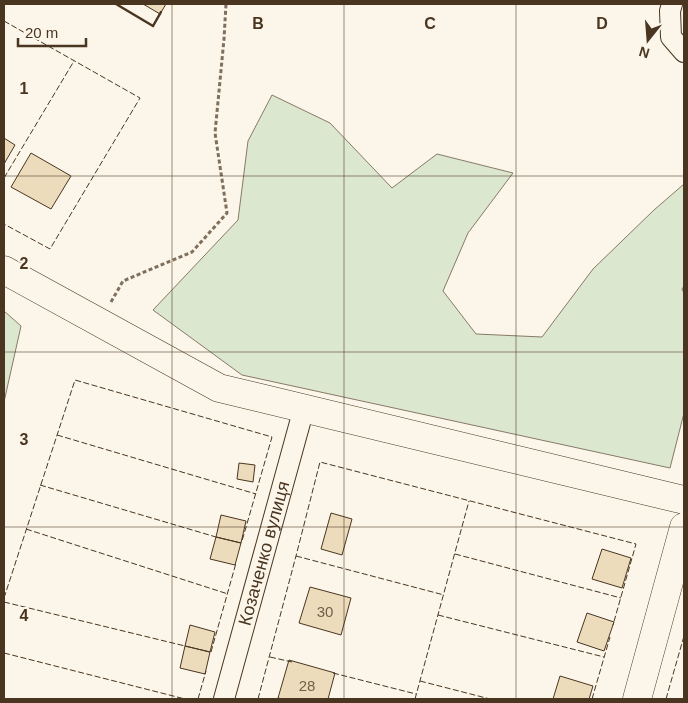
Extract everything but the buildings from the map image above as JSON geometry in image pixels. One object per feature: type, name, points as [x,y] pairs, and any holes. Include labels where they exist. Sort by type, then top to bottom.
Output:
[{"type":"main road","points":[[4,270],[219,388],[684,500]]},
{"type":"main road","points":[[637,699],[684,527]]},
{"type":"street","points":[[672,4],[670,10],[678,44]]},
{"type":"street","name":"Козаченко вулиця","points":[[224,699],[304,408]]},
{"type":"path","points":[[99,322],[123,281],[192,252],[226,213],[215,133],[226,4]]},
{"type":"green space","points":[[272,95],[330,123],[392,188],[437,154],[513,173],[468,233],[443,291],[476,334],[542,337],[593,269],[684,184],[684,286],[682,289],[684,293],[684,413],[670,468],[242,375],[153,310],[238,220],[248,141]]},
{"type":"green space","points":[[4,311],[21,326],[4,402]]},
{"type":"fence","points":[[4,21],[140,98],[50,249],[4,224]]},
{"type":"fence","points":[[4,178],[74,61]]},
{"type":"fence","points":[[4,598],[75,380],[272,437],[242,541]]},
{"type":"fence","points":[[57,435],[256,494]]},
{"type":"fence","points":[[258,699],[320,462],[636,544],[613,625]]},
{"type":"fence","points":[[40,485],[216,537]]},
{"type":"fence","points":[[415,699],[469,501]]},
{"type":"fence","points":[[26,529],[228,594]]},
{"type":"fence","points":[[455,554],[621,598]]},
{"type":"fence","points":[[296,556],[444,595]]},
{"type":"fence","points":[[211,652],[236,563]]},
{"type":"fence","points":[[4,602],[185,646]]},
{"type":"fence","points":[[438,615],[604,657]]},
{"type":"fence","points":[[666,699],[684,636]]},
{"type":"fence","points":[[592,699],[610,637]]},
{"type":"fence","points":[[4,653],[185,699]]},
{"type":"fence","points":[[270,657],[292,662]]},
{"type":"fence","points":[[198,699],[206,671]]},
{"type":"fence","points":[[333,673],[416,694]]},
{"type":"fence","points":[[420,681],[490,699]]},
{"type":"wall","points":[[116,4],[153,26],[161,12]]}]
